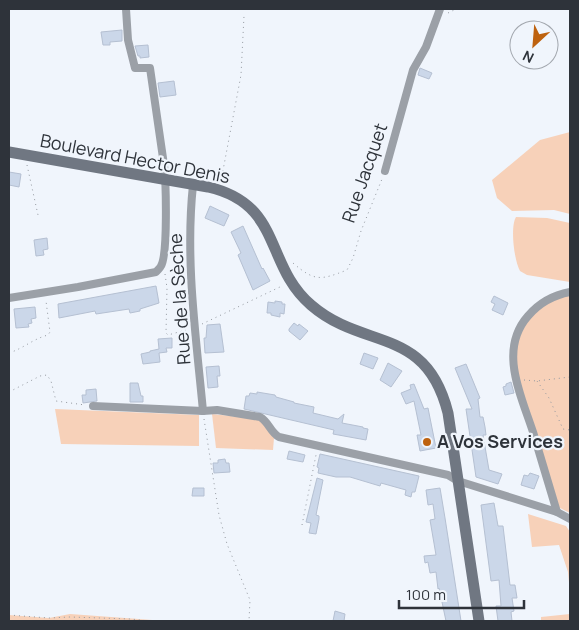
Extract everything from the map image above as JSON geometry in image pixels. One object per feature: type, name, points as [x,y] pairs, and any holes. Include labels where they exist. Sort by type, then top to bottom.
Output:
[{"type":"street","points":[[9,298],[46,293],[156,272],[161,267],[164,251],[166,180],[150,68],[134,68],[128,40],[126,9]]},
{"type":"street","name":"Rue Jacquet","points":[[385,171],[413,70],[426,46],[440,9]]},
{"type":"street","name":"Boulevard Hector Denis","points":[[9,152],[220,190],[238,198],[248,205],[262,220],[290,282],[311,305],[327,317],[345,326],[404,348],[414,355],[431,373],[441,389],[446,405],[479,621]]},
{"type":"street","name":"Rue de la Sèche","points":[[193,185],[190,222],[203,411]]},
{"type":"street","points":[[557,512],[517,382],[513,358],[514,343],[520,327],[531,312],[541,304],[570,292]]},
{"type":"street","points":[[93,406],[218,410],[260,416],[275,434],[318,446],[448,475],[458,481],[557,512],[570,519]]},
{"type":"path","points":[[220,190],[241,75],[244,16]]},
{"type":"path","points":[[24,155],[38,215]]},
{"type":"path","name":"Rue Jacquet","points":[[291,262],[306,274],[315,278],[333,276],[347,270],[353,258],[361,231],[378,194],[385,171]]},
{"type":"path","points":[[161,267],[167,288],[166,333],[168,335],[196,327],[290,282]]},
{"type":"path","points":[[9,353],[22,349],[36,338],[48,335],[50,332],[46,293]]},
{"type":"path","points":[[9,392],[40,376],[47,375],[51,381],[56,401],[93,406]]},
{"type":"path","points":[[517,382],[570,378]]},
{"type":"path","points":[[537,381],[549,398],[563,429],[570,430]]},
{"type":"path","points":[[203,411],[219,515],[250,600],[249,621]]},
{"type":"path","points":[[302,525],[318,446]]},
{"type":"path","points":[[9,615],[149,621]]},
{"type":"shaded area","points":[[570,132],[570,214],[554,210],[512,211],[497,198],[492,180],[540,140]]},
{"type":"shaded area","points":[[516,217],[547,218],[570,223],[570,282],[527,275],[520,271],[514,244],[513,228]]},
{"type":"shaded area","points":[[570,294],[570,513],[558,507],[519,384],[515,351],[517,341],[526,322],[542,307]]},
{"type":"shaded area","points":[[55,409],[199,415],[199,446],[61,444]]},
{"type":"shaded area","points":[[212,414],[259,419],[274,438],[273,450],[216,448]]},
{"type":"shaded area","points":[[528,514],[566,526],[570,532],[570,593],[568,572],[559,545],[532,547]]},
{"type":"shaded area","points":[[70,614],[166,621],[9,621],[9,615],[49,618]]},
{"type":"shaded area","points":[[570,614],[570,621],[541,621],[541,617]]},
{"type":"building","points":[[122,30],[122,41],[103,45],[101,32]]},
{"type":"building","points":[[148,45],[149,57],[140,58],[135,46]]},
{"type":"building","points":[[420,68],[432,73],[429,79],[418,75]]},
{"type":"building","points":[[174,81],[176,95],[160,97],[158,83]]},
{"type":"building","points":[[9,172],[21,174],[19,187],[9,185]]},
{"type":"building","points":[[210,206],[229,215],[224,226],[205,218]]},
{"type":"building","points":[[243,226],[262,269],[270,281],[253,290],[238,255],[241,253],[231,232]]},
{"type":"building","points":[[47,238],[48,249],[43,250],[44,255],[36,256],[34,240]]},
{"type":"building","points":[[156,286],[159,303],[140,309],[140,311],[130,313],[129,309],[96,314],[95,311],[59,318],[58,304]]},
{"type":"building","points":[[494,296],[508,303],[503,315],[492,310],[495,304],[491,302]]},
{"type":"building","points":[[275,301],[285,304],[284,314],[280,313],[280,317],[267,313],[268,302],[275,303]]},
{"type":"building","points":[[35,307],[36,318],[31,319],[32,323],[28,324],[29,327],[16,328],[14,309]]},
{"type":"building","points":[[294,323],[298,326],[299,324],[308,331],[300,340],[289,331]]},
{"type":"building","points":[[220,324],[224,352],[205,353],[204,338],[206,338],[207,325]]},
{"type":"building","points":[[172,338],[172,348],[166,348],[167,352],[159,353],[160,362],[143,364],[141,354],[159,349],[158,339]]},
{"type":"building","points":[[364,353],[378,358],[373,369],[360,364]]},
{"type":"building","points":[[388,363],[402,371],[391,387],[380,380]]},
{"type":"building","points":[[466,364],[480,398],[478,399],[480,417],[483,417],[485,427],[486,435],[483,435],[489,470],[502,474],[498,484],[476,477],[466,409],[472,409],[455,368]]},
{"type":"building","points":[[219,366],[220,376],[217,376],[218,387],[208,388],[206,367]]},
{"type":"building","points":[[511,382],[514,393],[505,395],[503,387]]},
{"type":"building","points":[[130,383],[138,383],[141,396],[143,396],[143,402],[130,402]]},
{"type":"building","points":[[414,384],[424,409],[428,408],[436,448],[420,451],[417,435],[421,435],[414,401],[406,404],[401,393],[411,389],[410,385]]},
{"type":"building","points":[[96,389],[97,401],[83,403],[82,395],[86,395],[86,390]]},
{"type":"building","points":[[257,392],[275,395],[294,403],[314,407],[313,413],[338,419],[344,414],[342,423],[368,429],[366,440],[333,434],[334,430],[244,409],[246,396],[249,396],[250,393],[257,394]]},
{"type":"building","points":[[289,451],[305,455],[303,462],[287,459]]},
{"type":"building","points":[[320,454],[419,476],[415,492],[412,492],[411,497],[405,495],[406,490],[381,483],[380,486],[350,477],[336,477],[318,473],[319,468],[317,467]]},
{"type":"building","points":[[225,459],[226,463],[229,463],[230,472],[214,473],[213,463],[218,463],[218,460]]},
{"type":"building","points":[[530,473],[539,476],[534,489],[521,485],[524,475],[528,476]]},
{"type":"building","points":[[317,478],[323,480],[316,515],[319,516],[319,519],[316,534],[309,533],[311,523],[306,522]]},
{"type":"building","points":[[193,488],[204,488],[204,496],[192,496]]},
{"type":"building","points":[[440,488],[461,621],[446,621],[436,572],[430,573],[428,562],[425,563],[424,556],[436,555],[430,520],[435,519],[433,504],[428,505],[426,490]]},
{"type":"building","points":[[494,503],[498,526],[503,526],[510,585],[515,585],[517,598],[512,598],[514,611],[511,612],[512,621],[498,621],[496,606],[501,606],[499,580],[491,581],[481,505]]},
{"type":"building","points":[[335,611],[345,614],[344,621],[333,621]]},
{"type":"place","name":"A Vos Services","points":[[427,442]]}]
